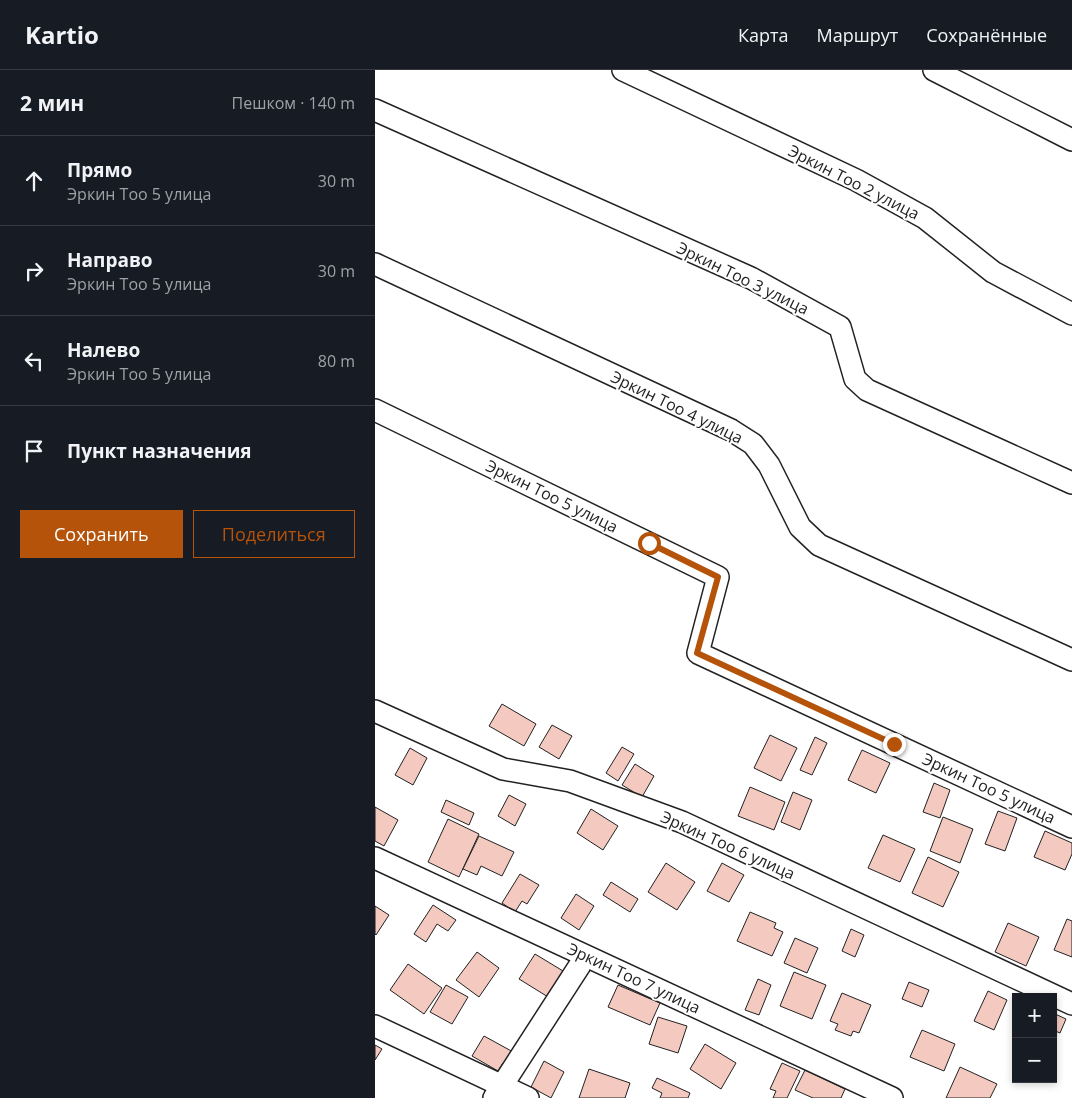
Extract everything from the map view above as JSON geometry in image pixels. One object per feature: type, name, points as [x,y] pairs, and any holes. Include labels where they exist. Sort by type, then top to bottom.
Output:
[{"type":"street","name":"Эркин Тоо 2 улица","points":[[623,70],[856,180],[925,218],[993,272],[1072,314]]},
{"type":"street","points":[[934,70],[1072,140]]},
{"type":"street","name":"Эркин Тоо 3 улица","points":[[375,110],[751,278],[840,326],[855,379],[867,390],[1072,483]]},
{"type":"street","name":"Эркин Тоо 4 улица","points":[[375,264],[731,430],[753,444],[769,465],[800,527],[819,545],[1072,660]]},
{"type":"street","name":"Эркин Тоо 5 улица","points":[[375,410],[718,577],[697,653],[1072,827]]},
{"type":"street","name":"Эркин Тоо 6 улица","points":[[375,711],[503,769],[570,781],[682,822],[1072,1004]]},
{"type":"street","name":"Эркин Тоо 7 улица","points":[[375,858],[892,1098]]},
{"type":"street","points":[[498,1092],[580,965]]},
{"type":"street","points":[[375,1026],[498,1092],[528,1098]]},
{"type":"building","points":[[502,704],[536,724],[524,746],[489,726]]},
{"type":"building","points":[[552,725],[572,736],[559,759],[539,747]]},
{"type":"building","points":[[770,735],[797,748],[781,781],[754,768]]},
{"type":"building","points":[[815,737],[827,743],[812,775],[800,770]]},
{"type":"building","points":[[622,747],[634,754],[618,781],[606,773]]},
{"type":"building","points":[[410,748],[427,758],[413,785],[395,775]]},
{"type":"building","points":[[862,750],[890,763],[876,793],[848,780]]},
{"type":"building","points":[[635,764],[654,776],[642,797],[622,785]]},
{"type":"building","points":[[934,783],[950,790],[940,818],[923,812]]},
{"type":"building","points":[[750,787],[785,802],[774,830],[738,816]]},
{"type":"building","points":[[793,792],[812,800],[800,830],[781,822]]},
{"type":"building","points":[[509,795],[526,804],[515,826],[498,816]]},
{"type":"building","points":[[446,800],[474,813],[469,825],[441,812]]},
{"type":"building","points":[[375,807],[398,820],[384,846],[375,841]]},
{"type":"building","points":[[591,809],[618,826],[603,850],[577,833]]},
{"type":"building","points":[[998,811],[1017,818],[1005,851],[985,844]]},
{"type":"building","points":[[943,817],[973,829],[960,863],[930,851]]},
{"type":"building","points":[[448,819],[479,834],[459,877],[428,862]]},
{"type":"building","points":[[1045,831],[1072,843],[1072,854],[1065,870],[1034,857]]},
{"type":"building","points":[[883,835],[915,849],[900,882],[868,868]]},
{"type":"building","points":[[479,836],[514,852],[502,876],[481,866],[477,875],[463,869]]},
{"type":"building","points":[[928,857],[959,872],[943,907],[912,893]]},
{"type":"building","points":[[666,863],[695,882],[677,910],[648,892]]},
{"type":"building","points":[[722,863],[744,875],[729,902],[707,891]]},
{"type":"building","points":[[520,874],[539,885],[527,904],[522,901],[515,912],[502,903]]},
{"type":"building","points":[[611,882],[638,899],[630,912],[603,895]]},
{"type":"building","points":[[576,894],[594,906],[579,930],[561,918]]},
{"type":"building","points":[[433,905],[456,920],[448,931],[437,924],[426,942],[414,934]]},
{"type":"building","points":[[375,906],[389,915],[376,935],[375,934]]},
{"type":"building","points":[[750,912],[776,923],[774,928],[783,932],[772,956],[737,941]]},
{"type":"building","points":[[1067,919],[1072,921],[1072,957],[1054,950]]},
{"type":"building","points":[[1008,923],[1039,937],[1026,966],[995,952]]},
{"type":"building","points":[[851,929],[864,935],[855,957],[842,951]]},
{"type":"building","points":[[795,938],[818,948],[807,973],[784,963]]},
{"type":"building","points":[[477,952],[499,968],[479,997],[456,980]]},
{"type":"building","points":[[535,954],[568,974],[553,1000],[519,979]]},
{"type":"building","points":[[408,964],[442,988],[424,1014],[390,990]]},
{"type":"building","points":[[794,972],[826,985],[812,1019],[780,1006]]},
{"type":"building","points":[[758,979],[771,985],[759,1015],[745,1010]]},
{"type":"building","points":[[909,982],[929,990],[922,1007],[902,999]]},
{"type":"building","points":[[446,985],[468,997],[452,1024],[430,1012]]},
{"type":"building","points":[[618,985],[660,1003],[650,1025],[608,1007]]},
{"type":"building","points":[[988,991],[1007,1000],[994,1030],[974,1021]]},
{"type":"building","points":[[842,993],[871,1005],[859,1033],[853,1031],[851,1036],[835,1030],[838,1024],[830,1021]]},
{"type":"building","points":[[1057,1015],[1066,1019],[1060,1033],[1057,1032]]},
{"type":"building","points":[[658,1017],[687,1026],[678,1053],[649,1044]]},
{"type":"building","points":[[922,1030],[955,1044],[944,1071],[910,1057]]},
{"type":"building","points":[[484,1036],[515,1053],[508,1065],[503,1063],[498,1071],[472,1056]]},
{"type":"building","points":[[705,1044],[736,1063],[721,1089],[690,1069]]},
{"type":"building","points":[[375,1045],[382,1049],[375,1060]]},
{"type":"building","points":[[544,1061],[564,1072],[551,1098],[531,1087]]},
{"type":"building","points":[[782,1063],[800,1071],[787,1098],[773,1098],[776,1091],[770,1089]]},
{"type":"building","points":[[960,1067],[997,1084],[990,1098],[946,1098]]},
{"type":"building","points":[[589,1069],[630,1083],[625,1098],[579,1098]]},
{"type":"building","points":[[805,1070],[845,1089],[841,1098],[813,1098],[795,1090]]},
{"type":"building","points":[[657,1078],[690,1093],[688,1098],[660,1098],[662,1093],[652,1088]]},
{"type":"route","points":[[649,543],[718,577],[697,653],[894,744]]}]
